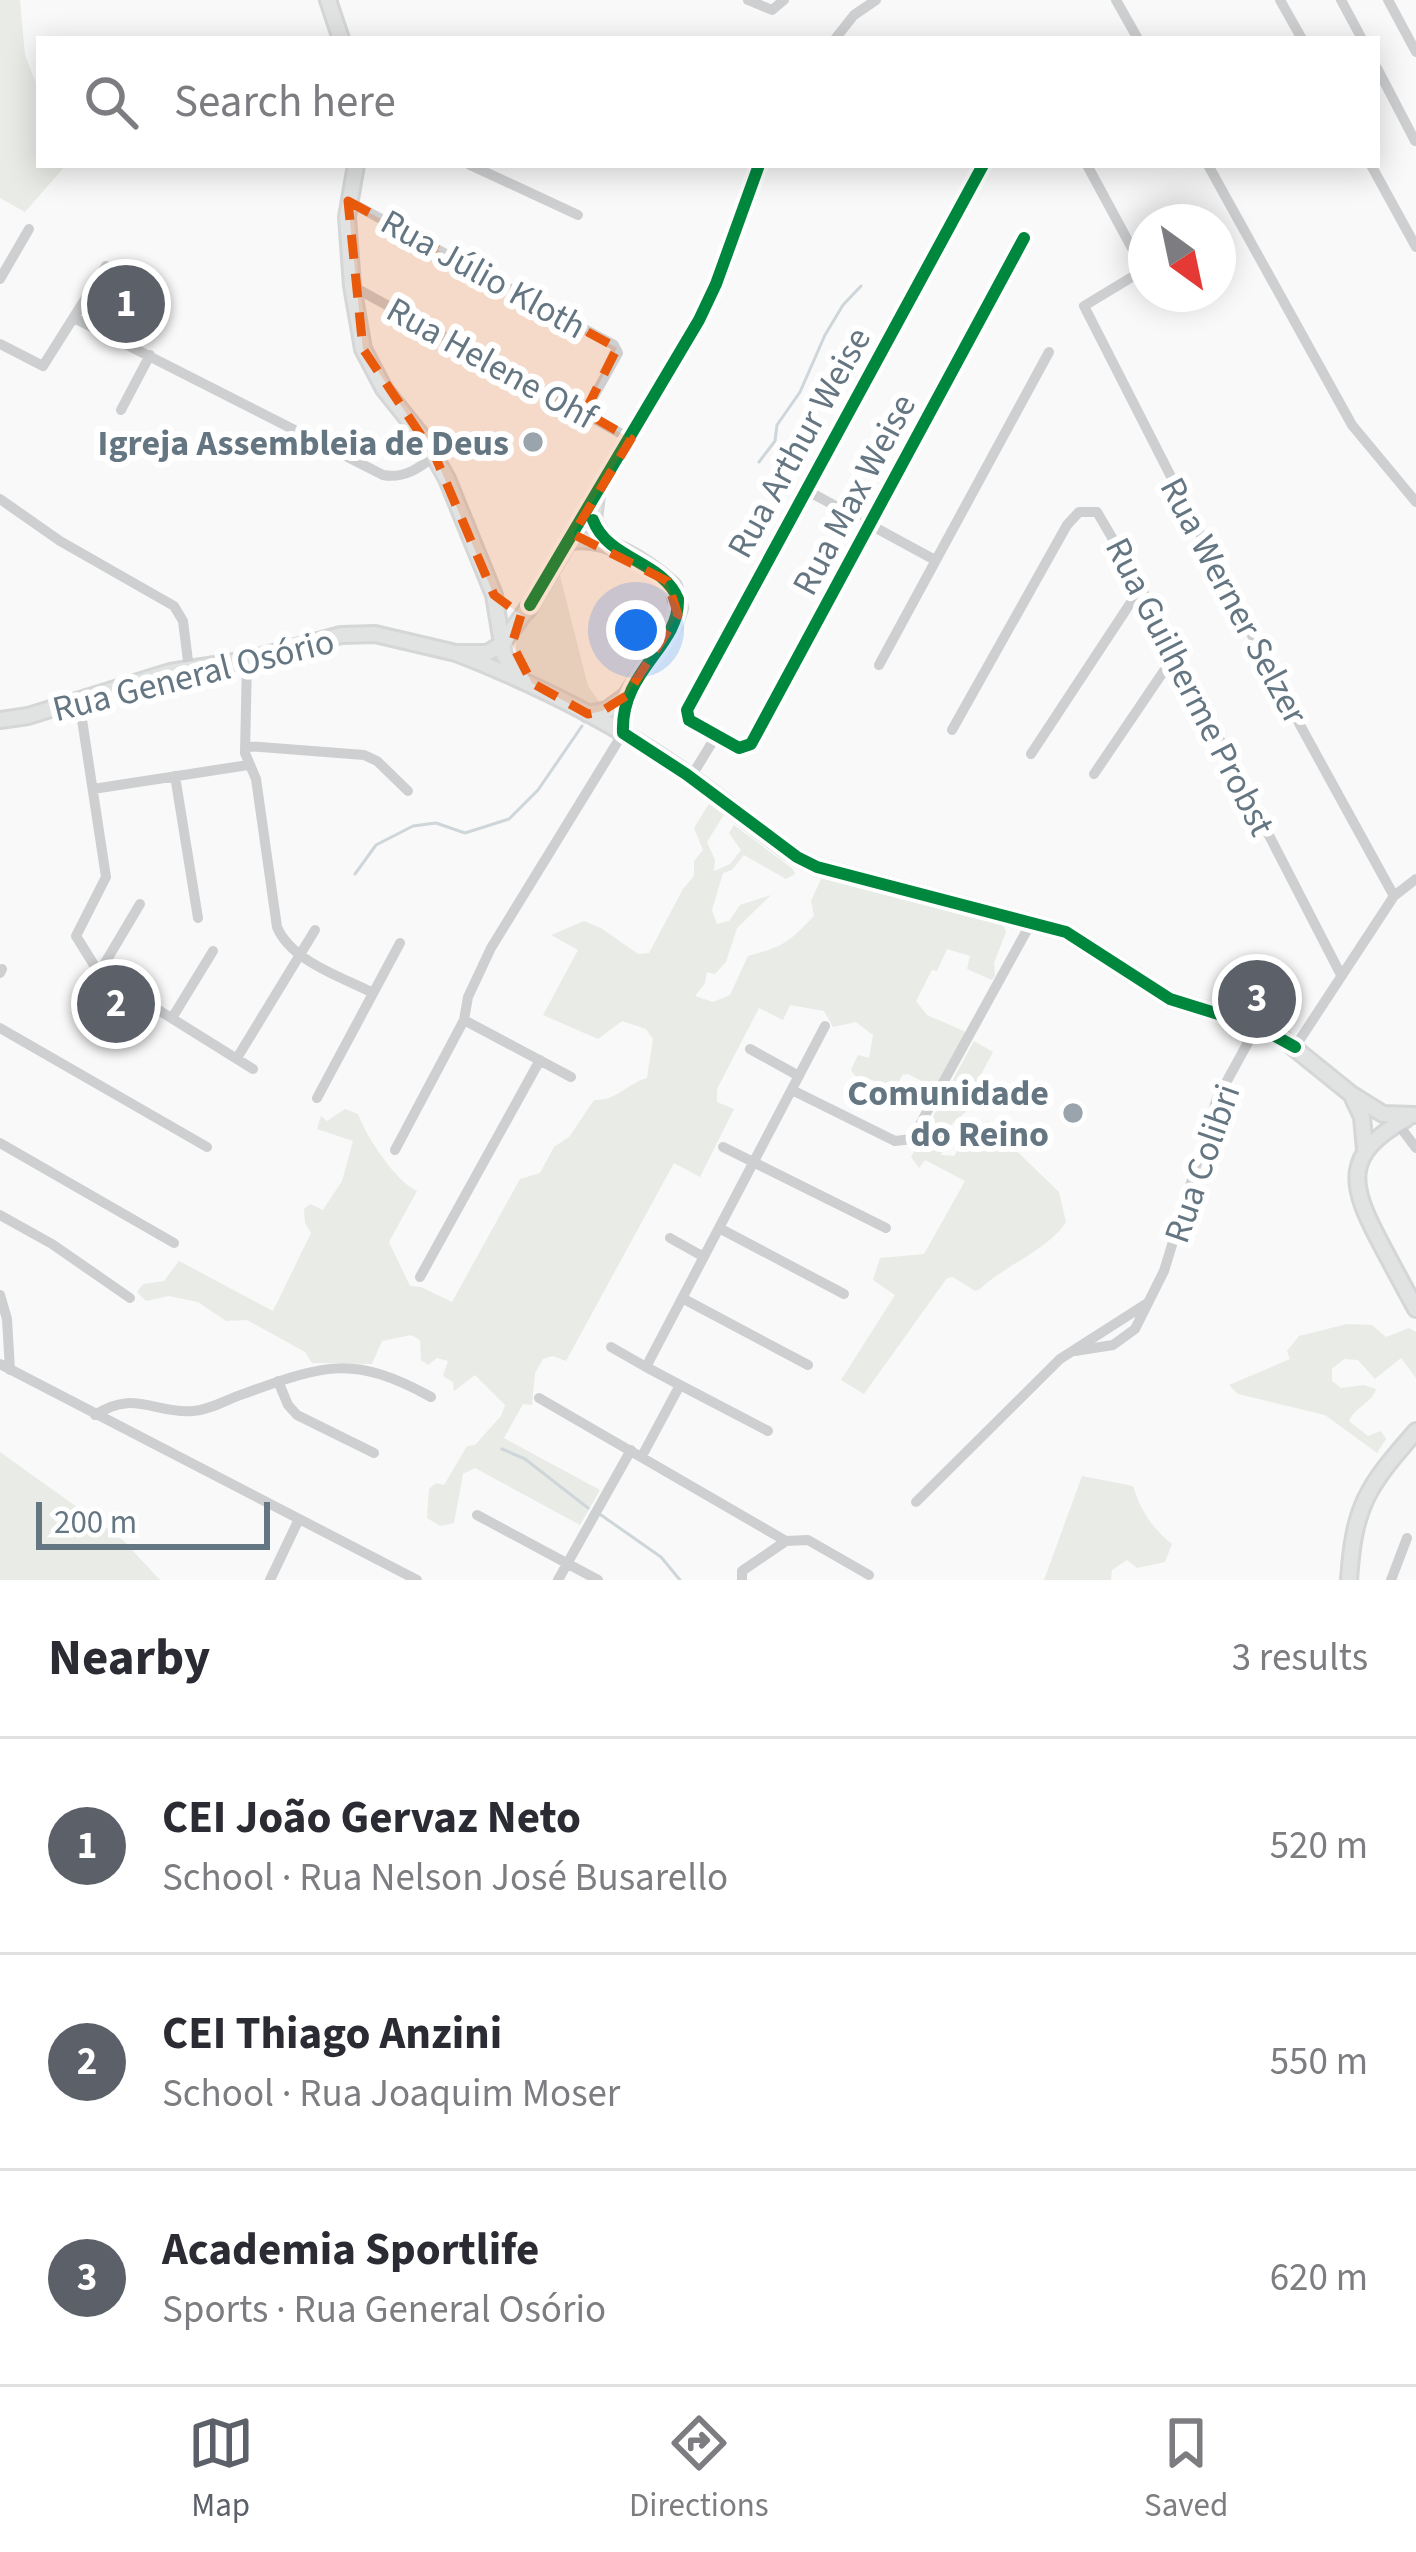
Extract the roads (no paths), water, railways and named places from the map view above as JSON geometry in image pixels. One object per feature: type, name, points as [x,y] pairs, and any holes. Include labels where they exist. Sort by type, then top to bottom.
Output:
[{"type":"main road","points":[[328,0],[340,36]]},
{"type":"main road","points":[[353,170],[348,201],[352,286],[370,364],[435,457],[494,595],[507,661],[526,680]]},
{"type":"main road","points":[[596,495],[593,520],[605,542]]},
{"type":"main road","points":[[526,680],[511,652],[530,605],[568,542],[605,542],[667,580],[678,599],[674,624],[626,696],[608,710],[588,714]]},
{"type":"main road","points":[[494,595],[512,610],[530,605]]},
{"type":"main road","points":[[502,644],[530,605]]},
{"type":"main road","name":"Rua General Osório","points":[[0,720],[190,669],[362,633],[456,652],[487,653],[502,644]]},
{"type":"main road","name":"Rua General Osório","points":[[456,652],[526,680],[623,733],[817,867],[1033,921],[1087,942],[1170,999],[1257,1027],[1295,1046],[1351,1094],[1383,1114],[1415,1114]]},
{"type":"main road","points":[[623,733],[626,696]]},
{"type":"main road","points":[[1351,1094],[1362,1117],[1365,1150]]},
{"type":"main road","points":[[1415,1114],[1365,1150],[1356,1170],[1360,1203],[1416,1309]]},
{"type":"main road","points":[[1349,1580],[1364,1496],[1416,1432]]},
{"type":"street","points":[[748,0],[772,10],[784,0]]},
{"type":"street","points":[[837,36],[854,15],[876,0]]},
{"type":"street","points":[[1116,0],[1136,36]]},
{"type":"street","points":[[1280,0],[1300,36]]},
{"type":"street","points":[[1341,0],[1360,36]]},
{"type":"street","points":[[1388,0],[1416,52]]},
{"type":"street","points":[[1380,74],[1415,141]]},
{"type":"street","points":[[476,168],[578,215]]},
{"type":"street","points":[[568,542],[708,302],[758,168]]},
{"type":"street","name":"Rua Arthur Weise","points":[[716,736],[689,720],[687,710],[981,168]]},
{"type":"street","name":"Rua Werner Selzer","points":[[1089,168],[1140,263],[1137,274],[1084,306],[1267,665],[1394,896]]},
{"type":"street","points":[[1210,168],[1352,425],[1416,502]]},
{"type":"street","points":[[1373,168],[1416,247]]},
{"type":"street","name":"Rua Júlio Kloth","points":[[348,201],[614,345],[618,353],[585,412]]},
{"type":"street","points":[[0,280],[29,229]]},
{"type":"street","name":"Rua Max Weise","points":[[716,736],[739,748],[751,744],[1024,238]]},
{"type":"street","points":[[0,344],[43,366],[106,266]]},
{"type":"street","name":"Rua Helene Ohf","points":[[352,286],[631,439]]},
{"type":"street","points":[[74,318],[383,475],[407,474],[435,457]]},
{"type":"street","points":[[879,665],[1049,352]]},
{"type":"street","points":[[121,410],[150,355]]},
{"type":"street","points":[[806,490],[935,560]]},
{"type":"street","points":[[0,499],[60,541],[174,606],[183,621],[190,669]]},
{"type":"street","name":"Rua Guilherme Probst","points":[[952,730],[1046,558],[1079,512],[1097,512],[1142,587],[1341,975]]},
{"type":"street","points":[[1031,754],[1142,587]]},
{"type":"street","points":[[1094,774],[1174,656]]},
{"type":"street","points":[[247,660],[248,765],[256,779],[277,927],[301,955],[374,993]]},
{"type":"street","points":[[79,700],[106,878],[76,933],[99,973],[253,1069]]},
{"type":"street","points":[[394,1150],[464,1020],[468,997],[491,948],[623,733]]},
{"type":"street","points":[[691,777],[716,736]]},
{"type":"street","points":[[246,746],[364,754],[408,791]]},
{"type":"street","points":[[93,789],[248,765]]},
{"type":"street","points":[[175,776],[198,918]]},
{"type":"street","points":[[1295,1046],[1394,896],[1416,879]]},
{"type":"street","points":[[99,973],[140,904]]},
{"type":"street","points":[[792,1090],[895,1141],[912,1139],[1033,921]]},
{"type":"street","points":[[237,1058],[315,930]]},
{"type":"street","points":[[317,1098],[400,944]]},
{"type":"street","points":[[172,1018],[213,951]]},
{"type":"street","points":[[464,1020],[571,1077]]},
{"type":"street","points":[[646,1367],[825,1026]]},
{"type":"street","name":"Rua Colibri","points":[[1075,1351],[1106,1347],[1149,1302],[1171,1251],[1216,1101],[1257,1027]]},
{"type":"street","points":[[0,1028],[207,1147]]},
{"type":"street","points":[[750,1049],[799,1076]]},
{"type":"street","points":[[420,1277],[540,1060]]},
{"type":"street","points":[[1398,1124],[1416,1148]]},
{"type":"street","points":[[0,1143],[174,1243]]},
{"type":"street","points":[[723,1147],[886,1228]]},
{"type":"street","points":[[0,1215],[130,1298]]},
{"type":"street","points":[[719,1228],[844,1294]]},
{"type":"street","points":[[670,1238],[704,1257]]},
{"type":"street","points":[[0,1295],[7,1318],[5,1367],[417,1580]]},
{"type":"street","points":[[682,1298],[808,1365]]},
{"type":"street","name":"Rua Colibri","points":[[916,1502],[991,1432],[1043,1374],[1101,1334],[1131,1323]]},
{"type":"street","points":[[1101,1334],[1106,1347]]},
{"type":"street","points":[[611,1347],[768,1431]]},
{"type":"street","points":[[95,1415],[129,1402],[195,1411],[346,1365],[376,1371],[431,1397]]},
{"type":"street","points":[[278,1382],[297,1415],[374,1453]]},
{"type":"street","points":[[558,1580],[680,1385]]},
{"type":"street","points":[[539,1397],[786,1540],[808,1540],[868,1575]]},
{"type":"street","points":[[477,1515],[598,1580]]},
{"type":"street","points":[[270,1580],[299,1519]]},
{"type":"street","points":[[1390,1580],[1407,1538]]},
{"type":"street","points":[[742,1580],[742,1571],[786,1540]]},
{"type":"waterway","points":[[759,462],[775,441],[777,425],[800,392],[825,335],[861,286]]},
{"type":"waterway","points":[[355,874],[376,845],[413,826],[436,823],[465,833],[509,819],[538,790],[582,726]]},
{"type":"waterway","points":[[502,1449],[525,1459],[588,1508]]},
{"type":"waterway","points":[[601,1515],[661,1557],[680,1580]]},
{"type":"place","name":"CEI João Gervaz Neto","points":[[126,304]]},
{"type":"place","name":"Igreja Assembleia de Deus","points":[[533,442]]},
{"type":"place","name":"Academia Sportlife","points":[[1257,999]]},
{"type":"place","name":"CEI Thiago Anzini","points":[[116,1004]]},
{"type":"place","name":"Comunidade do Reino","points":[[1073,1113]]}]
